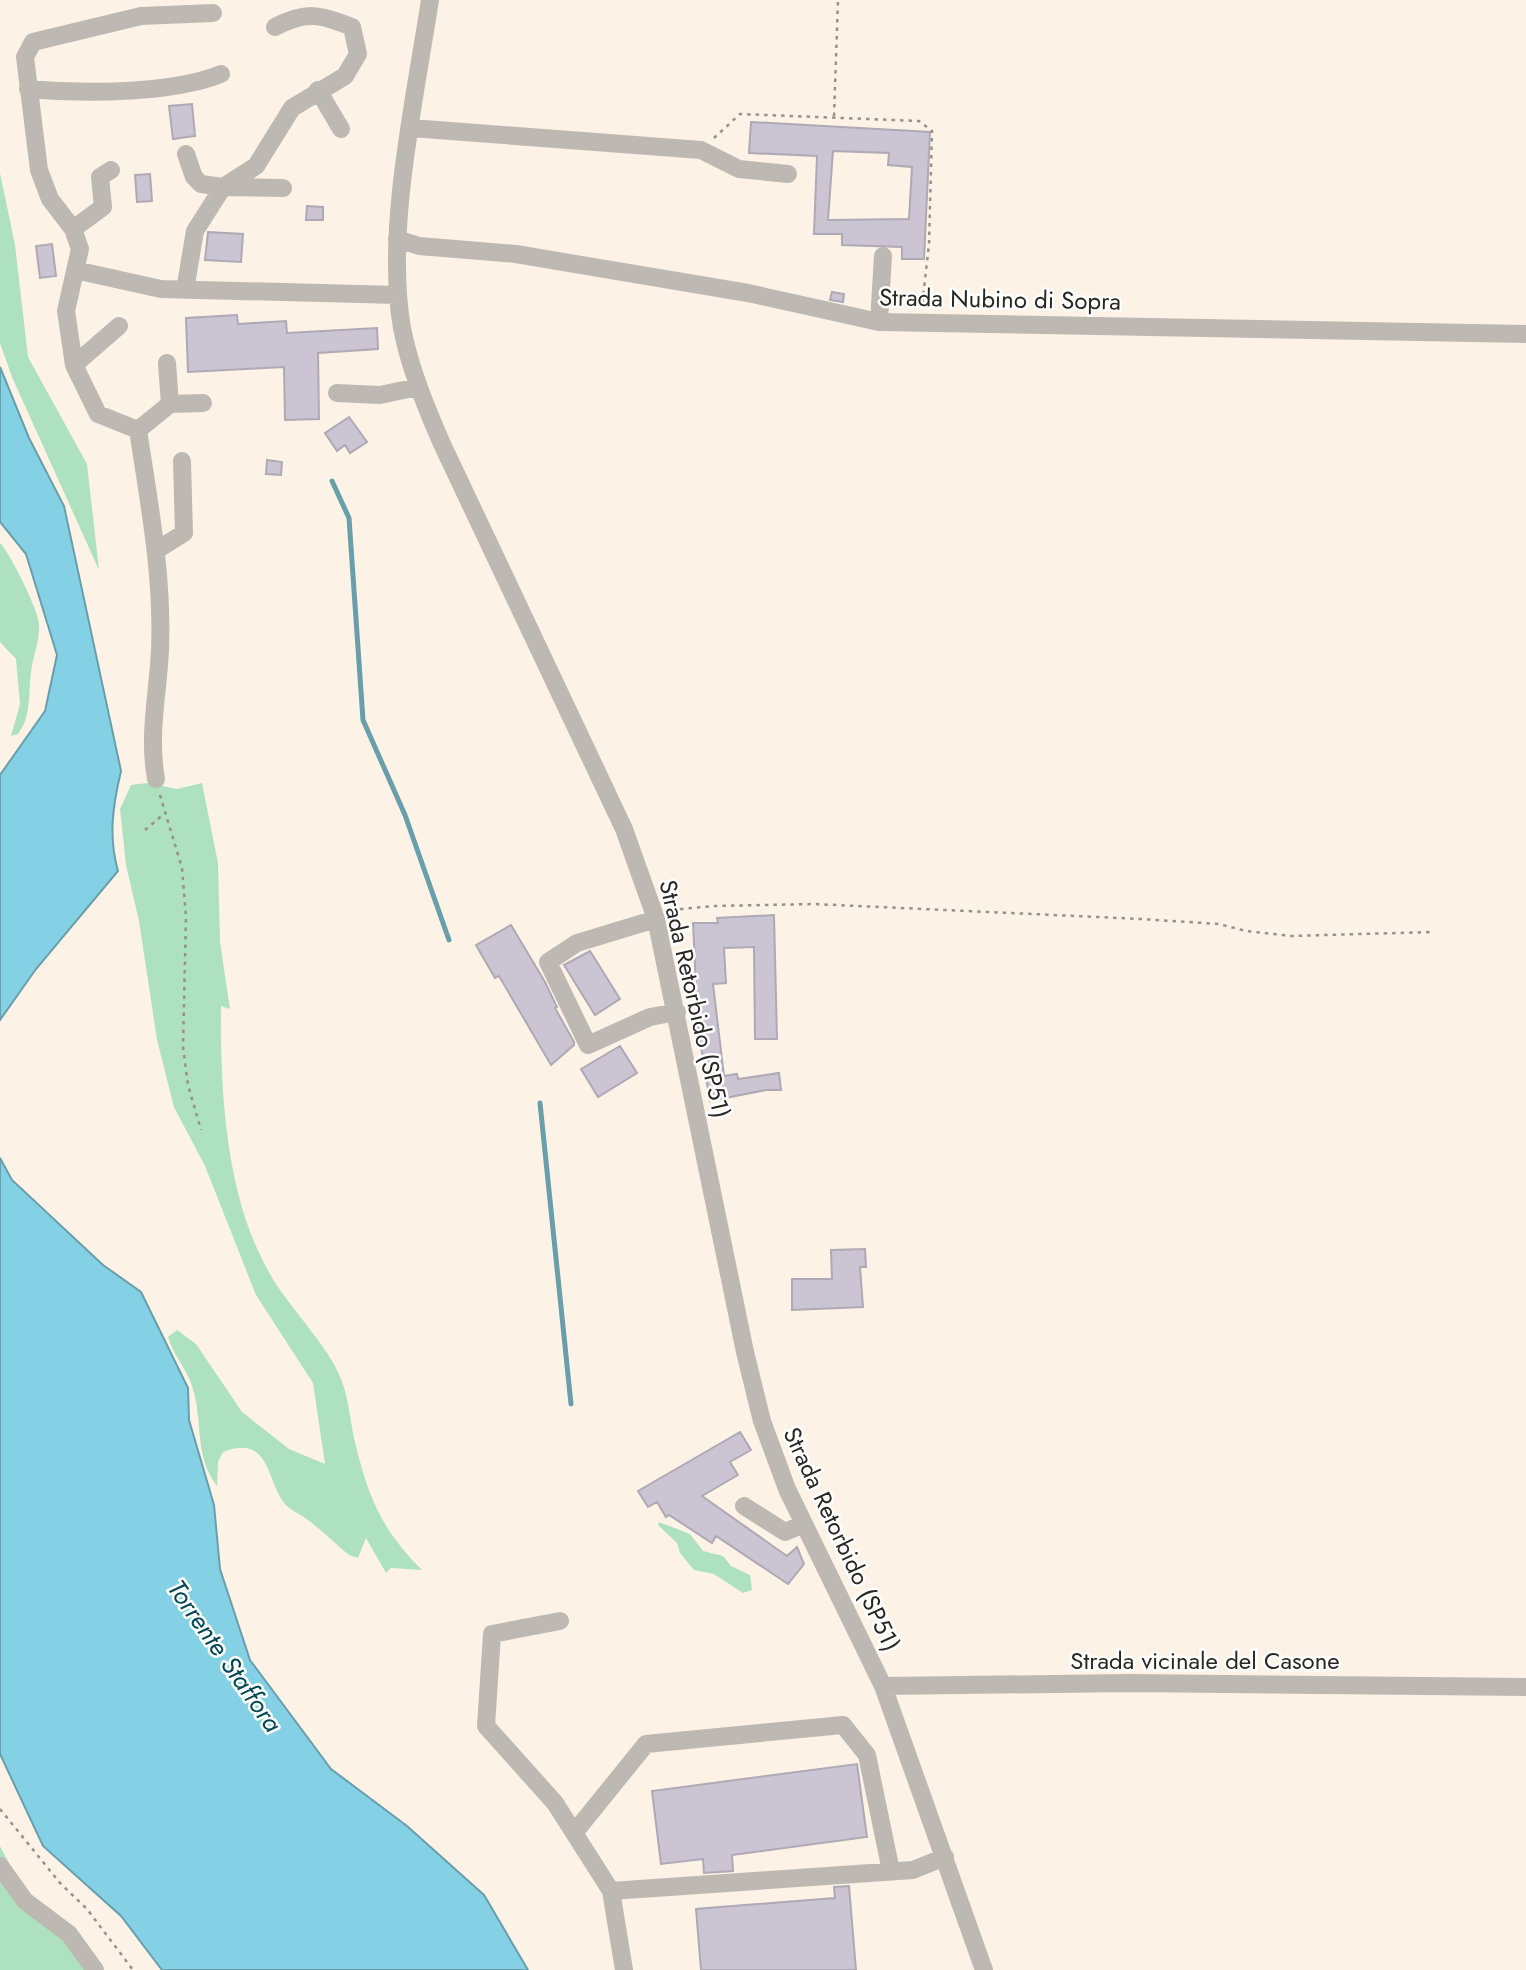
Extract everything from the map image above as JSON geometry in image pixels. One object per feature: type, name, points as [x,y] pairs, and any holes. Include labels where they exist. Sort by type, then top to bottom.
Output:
[{"type":"street","name":"Strada Retorbido (SP51)","points":[[430,0],[397,239],[402,330],[418,387],[453,469],[624,828],[656,919],[744,1352],[762,1421],[804,1524],[883,1686],[984,1970]]},
{"type":"street","points":[[138,430],[98,414],[74,365],[66,311],[80,249],[73,229],[50,199],[39,170],[25,57],[33,42],[141,16],[213,13]]},
{"type":"street","points":[[185,290],[195,231],[223,187],[256,166],[292,108],[345,76],[358,54],[352,27],[330,18],[297,16],[275,27]]},
{"type":"street","points":[[29,89],[108,91],[201,82],[221,74]]},
{"type":"street","points":[[318,90],[341,129]]},
{"type":"street","points":[[411,128],[701,150],[739,169],[788,174]]},
{"type":"street","points":[[186,154],[194,177],[201,184],[283,188]]},
{"type":"street","points":[[73,229],[103,208],[100,177],[111,170]]},
{"type":"street","name":"Strada Nubino di Sopra","points":[[397,239],[419,246],[516,254],[748,292],[879,322],[924,325],[1526,334]]},
{"type":"street","points":[[879,322],[883,257]]},
{"type":"street","points":[[75,270],[161,289],[398,295]]},
{"type":"street","points":[[74,365],[119,326]]},
{"type":"street","points":[[167,363],[170,404]]},
{"type":"street","points":[[337,393],[380,395],[418,387]]},
{"type":"street","points":[[138,430],[170,404],[203,403]]},
{"type":"street","points":[[138,430],[157,550],[160,650],[151,734],[156,779]]},
{"type":"street","points":[[157,550],[184,533],[182,461]]},
{"type":"street","points":[[656,919],[577,943],[548,962],[588,1045],[650,1017],[677,1012]]},
{"type":"street","points":[[744,1506],[785,1532],[804,1524]]},
{"type":"street","points":[[560,1621],[492,1634],[486,1726],[555,1803],[611,1891],[624,1970]]},
{"type":"street","name":"Strada vicinale del Casone","points":[[883,1686],[1129,1683],[1526,1687]]},
{"type":"street","points":[[575,1833],[646,1744],[843,1725],[867,1755],[891,1871]]},
{"type":"street","points":[[611,1891],[913,1870],[944,1857]]},
{"type":"street","points":[[0,1866],[25,1901],[69,1934],[95,1970]]},
{"type":"path","points":[[834,117],[838,0]]},
{"type":"path","points":[[701,150],[740,114],[919,121],[932,131],[929,244],[922,310],[924,325]]},
{"type":"path","points":[[156,779],[182,868],[186,917],[183,1047],[188,1086],[201,1130]]},
{"type":"path","points":[[145,830],[165,813]]},
{"type":"path","points":[[656,919],[681,909],[814,904],[1219,924],[1246,931],[1292,936],[1432,932]]},
{"type":"path","points":[[0,1809],[60,1883],[87,1909],[134,1970]]},
{"type":"green space","points":[[0,173],[15,245],[28,357],[87,464],[99,570],[12,377],[0,343]]},
{"type":"green space","points":[[0,543],[23,582],[39,624],[26,720],[18,734],[11,736],[20,704],[16,659],[0,642]]},
{"type":"green space","points":[[148,783],[177,789],[202,783],[218,863],[220,942],[230,1009],[221,1006],[224,1109],[235,1179],[244,1213],[270,1274],[327,1353],[341,1379],[366,1483],[379,1514],[397,1542],[422,1570],[391,1568],[386,1573],[366,1538],[358,1558],[349,1555],[286,1505],[264,1461],[249,1449],[238,1448],[223,1452],[218,1462],[217,1486],[205,1462],[196,1399],[168,1337],[177,1330],[196,1344],[242,1412],[289,1449],[325,1464],[313,1383],[256,1295],[205,1166],[174,1107],[157,1040],[139,921],[126,865],[120,809],[131,785]]},
{"type":"green space","points":[[659,1522],[690,1534],[703,1551],[723,1556],[731,1566],[750,1575],[752,1590],[743,1593],[714,1574],[694,1570],[680,1553],[677,1543],[658,1525]]},
{"type":"green space","points":[[0,1846],[24,1892],[103,1970],[0,1970]]},
{"type":"water","points":[[0,367],[29,438],[64,506],[121,771],[113,821],[113,845],[118,871],[36,969],[0,1020],[0,775],[45,711],[57,655],[26,554],[0,522]]},
{"type":"water","name":"Torrente Staffora","points":[[0,1158],[12,1180],[103,1265],[141,1292],[188,1388],[189,1420],[214,1505],[220,1569],[250,1660],[331,1769],[407,1826],[484,1895],[528,1970],[162,1970],[121,1916],[43,1846],[0,1754]]},
{"type":"building","points":[[192,104],[195,136],[173,139],[169,106]]},
{"type":"building","points":[[751,122],[930,132],[924,259],[902,259],[902,247],[842,245],[842,234],[814,234],[817,156],[749,153]],"holes":[[[833,151],[889,153],[888,165],[912,167],[909,219],[828,220]]]},
{"type":"building","points":[[150,174],[152,201],[137,202],[135,175]]},
{"type":"building","points":[[307,206],[323,207],[323,220],[306,220]]},
{"type":"building","points":[[208,232],[243,234],[241,262],[205,260]]},
{"type":"building","points":[[52,244],[56,276],[40,278],[36,246]]},
{"type":"building","points":[[832,292],[844,294],[843,302],[830,300]]},
{"type":"building","points":[[237,315],[238,324],[286,321],[287,333],[377,328],[378,349],[318,353],[319,419],[285,420],[284,367],[188,372],[186,318]]},
{"type":"building","points":[[349,417],[367,442],[350,453],[345,445],[337,451],[325,433]]},
{"type":"building","points":[[267,460],[282,462],[281,475],[266,474]]},
{"type":"building","points":[[774,915],[777,1039],[755,1039],[754,947],[724,948],[726,983],[713,984],[724,1076],[737,1074],[738,1079],[779,1073],[781,1090],[766,1090],[710,1101],[698,1029],[693,923],[718,923],[717,918]]},
{"type":"building","points":[[511,925],[545,982],[557,1007],[555,1008],[574,1042],[574,1045],[551,1065],[499,976],[495,978],[476,945]]},
{"type":"building","points":[[590,951],[620,999],[595,1015],[564,965]]},
{"type":"building","points":[[620,1046],[637,1073],[598,1097],[581,1069]]},
{"type":"building","points":[[865,1249],[866,1267],[860,1267],[863,1307],[792,1310],[792,1279],[832,1279],[831,1250]]},
{"type":"building","points":[[740,1432],[751,1450],[730,1462],[738,1475],[702,1496],[787,1556],[797,1547],[804,1564],[788,1584],[716,1536],[712,1543],[669,1515],[666,1517],[657,1502],[648,1507],[638,1491]]},
{"type":"building","points":[[857,1764],[867,1837],[732,1855],[733,1871],[704,1873],[703,1859],[661,1864],[652,1791]]},
{"type":"building","points":[[849,1886],[856,1970],[701,1970],[696,1909],[835,1898],[834,1887]]},
{"type":"waterway","points":[[332,481],[349,518],[363,720],[405,815],[449,940]]},
{"type":"waterway","points":[[540,1103],[571,1404]]}]
